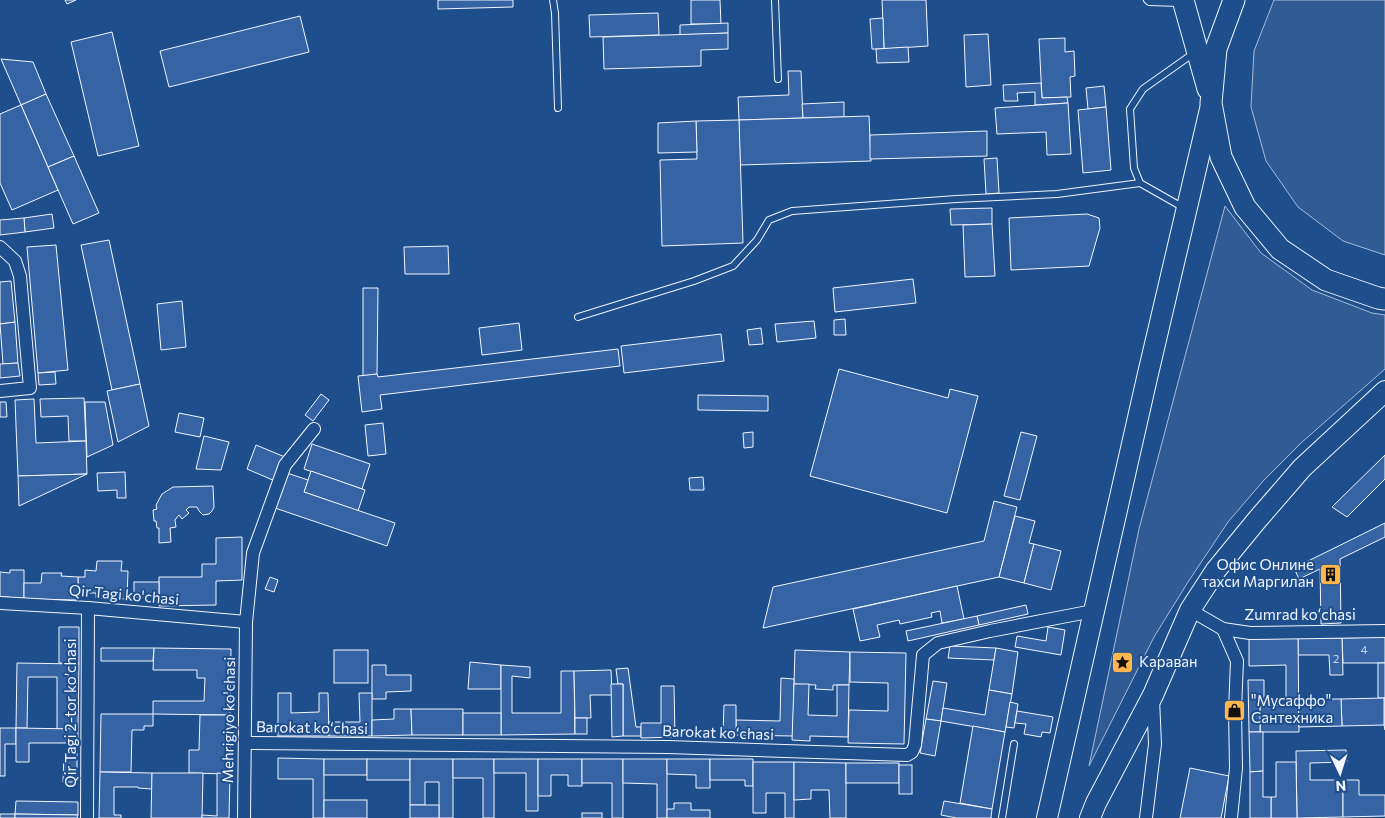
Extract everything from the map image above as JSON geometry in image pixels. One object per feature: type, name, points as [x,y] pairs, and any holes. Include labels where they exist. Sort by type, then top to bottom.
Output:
[{"type":"highway","points":[[1211,103],[1216,49],[1234,0]]},
{"type":"highway","points":[[1183,1],[1211,103],[1221,157],[1244,207],[1280,249],[1326,280],[1385,299]]},
{"type":"main road","points":[[1047,818],[1211,103]]},
{"type":"main road","points":[[1090,818],[1152,695],[1190,610],[1216,570],[1302,468],[1385,392]]},
{"type":"street","points":[[0,247],[15,261],[20,276],[30,388],[0,391]]},
{"type":"street","name":"Mehrigiyo ko'chasi","points":[[244,818],[246,622],[253,553],[285,465],[314,429]]},
{"type":"street","name":"Qir Tagi ko'chasi","points":[[0,603],[88,608],[246,622]]},
{"type":"street","name":"Qir Tagi 2-tor koʼchasi","points":[[87,818],[88,608]]},
{"type":"street","name":"Zumrad koʻchasi","points":[[1190,610],[1223,629],[1250,633],[1385,631]]},
{"type":"street","name":"Barokat koʻchasi","points":[[245,744],[668,747],[907,755],[912,752],[915,745],[923,655],[938,643],[1093,611]]},
{"type":"street","points":[[1223,629],[1237,661],[1235,710],[1236,768],[1231,818]]},
{"type":"street","points":[[1146,818],[1155,744],[1152,695]]},
{"type":"lane","points":[[553,0],[558,108]]},
{"type":"lane","points":[[775,0],[778,79]]},
{"type":"lane","points":[[1147,0],[1149,2],[1183,1]]},
{"type":"lane","points":[[1140,184],[1134,168],[1130,109],[1143,88],[1197,51]]},
{"type":"lane","points":[[578,317],[694,281],[733,266],[756,240],[770,220],[792,211],[937,200],[1057,194],[1140,184],[1186,210]]},
{"type":"lane","points":[[1002,818],[1014,744]]},
{"type":"shaded area","points":[[1274,0],[1385,0],[1385,255],[1343,241],[1298,207],[1266,161],[1251,107],[1254,51]]},
{"type":"shaded area","points":[[1225,206],[1261,253],[1312,290],[1372,313],[1385,315],[1385,369],[1301,443],[1264,480],[1228,522],[1154,637],[1089,766],[1139,529]]},
{"type":"building","points":[[65,0],[76,0],[67,4]]},
{"type":"building","points":[[438,0],[513,0],[513,7],[438,9]]},
{"type":"building","points":[[691,0],[720,0],[721,24],[691,24]]},
{"type":"building","points":[[882,0],[926,0],[928,46],[884,49]]},
{"type":"building","points":[[658,13],[659,35],[590,37],[589,15]]},
{"type":"building","points":[[300,16],[309,52],[169,87],[160,51]]},
{"type":"building","points":[[883,18],[884,49],[872,49],[870,19]]},
{"type":"building","points":[[728,23],[728,33],[680,35],[680,25]]},
{"type":"building","points":[[112,32],[139,146],[98,156],[71,42]]},
{"type":"building","points":[[728,33],[728,49],[701,50],[701,66],[604,69],[603,37]]},
{"type":"building","points":[[988,34],[991,85],[966,87],[964,35]]},
{"type":"building","points":[[1065,38],[1065,52],[1074,51],[1075,76],[1070,77],[1071,97],[1042,98],[1039,39]]},
{"type":"building","points":[[908,47],[909,62],[877,63],[876,49]]},
{"type":"building","points":[[1,59],[33,62],[46,94],[21,105]]},
{"type":"building","points":[[788,71],[801,71],[803,118],[739,120],[738,97],[789,95]]},
{"type":"building","points":[[1041,83],[1042,98],[1067,97],[1068,103],[1035,105],[1035,92],[1017,93],[1018,101],[1004,101],[1003,85]]},
{"type":"building","points":[[1104,86],[1106,107],[1088,109],[1086,88]]},
{"type":"building","points":[[46,94],[74,156],[48,167],[21,105]]},
{"type":"building","points":[[844,102],[844,117],[803,118],[802,104]]},
{"type":"building","points":[[1068,103],[1071,154],[1047,155],[1046,132],[997,134],[995,108]]},
{"type":"building","points":[[21,105],[58,190],[12,210],[0,183],[0,114]]},
{"type":"building","points":[[1106,107],[1111,170],[1083,173],[1078,110]]},
{"type":"building","points":[[869,116],[871,161],[740,165],[739,120]]},
{"type":"building","points":[[739,120],[743,243],[662,246],[660,160],[697,159],[696,121]]},
{"type":"building","points":[[696,121],[697,152],[658,153],[658,123]]},
{"type":"building","points":[[987,131],[987,156],[870,159],[870,135]]},
{"type":"building","points":[[74,156],[99,213],[73,224],[48,167]]},
{"type":"building","points":[[997,158],[999,193],[986,194],[984,159]]},
{"type":"building","points":[[992,208],[992,224],[951,225],[950,209]]},
{"type":"building","points":[[52,214],[54,228],[25,232],[24,218]]},
{"type":"building","points":[[1087,214],[1099,218],[1100,228],[1089,266],[1011,270],[1009,218]]},
{"type":"building","points":[[24,218],[25,232],[0,235],[0,220]]},
{"type":"building","points":[[992,224],[995,276],[965,277],[963,225]]},
{"type":"building","points":[[109,240],[140,384],[112,390],[81,245]]},
{"type":"building","points":[[56,245],[68,370],[38,373],[27,247]]},
{"type":"building","points":[[448,246],[449,274],[405,274],[404,247]]},
{"type":"building","points":[[913,279],[916,303],[835,312],[833,288]]},
{"type":"building","points":[[11,281],[15,322],[0,324],[0,282]]},
{"type":"building","points":[[363,288],[378,288],[377,374],[363,376]]},
{"type":"building","points":[[182,301],[186,347],[161,350],[157,304]]},
{"type":"building","points":[[845,319],[846,335],[834,335],[834,320]]},
{"type":"building","points":[[814,321],[816,338],[777,342],[775,324]]},
{"type":"building","points":[[15,322],[18,363],[3,364],[0,324]]},
{"type":"building","points":[[519,323],[522,350],[482,355],[479,328]]},
{"type":"building","points":[[761,328],[763,344],[749,345],[747,330]]},
{"type":"building","points":[[721,334],[724,361],[624,373],[621,346]]},
{"type":"building","points":[[618,349],[620,366],[380,395],[382,409],[362,412],[358,376],[377,374],[378,377]]},
{"type":"building","points":[[18,363],[20,376],[0,378],[0,364]]},
{"type":"building","points":[[839,369],[948,398],[950,389],[978,396],[947,513],[810,476]]},
{"type":"building","points":[[55,372],[56,384],[39,385],[38,373]]},
{"type":"building","points":[[140,384],[149,426],[118,442],[107,391]]},
{"type":"building","points":[[321,394],[329,400],[313,421],[305,415]]},
{"type":"building","points":[[698,395],[768,396],[768,411],[698,410]]},
{"type":"building","points":[[84,398],[86,441],[69,441],[68,416],[41,417],[40,399]]},
{"type":"building","points":[[34,399],[36,443],[86,441],[87,474],[18,476],[15,400]]},
{"type":"building","points":[[0,402],[6,402],[7,417],[0,417]]},
{"type":"building","points":[[85,402],[105,402],[113,445],[87,457]]},
{"type":"building","points":[[179,413],[204,418],[200,437],[175,432]]},
{"type":"building","points":[[383,423],[386,454],[368,456],[365,425]]},
{"type":"building","points":[[753,432],[753,447],[744,448],[743,433]]},
{"type":"building","points":[[1021,432],[1037,436],[1020,500],[1004,496]]},
{"type":"building","points":[[204,436],[229,442],[221,470],[196,469]]},
{"type":"building","points":[[312,444],[370,464],[362,489],[304,469]]},
{"type":"building","points":[[256,445],[285,457],[275,481],[247,469]]},
{"type":"building","points":[[1385,455],[1385,479],[1347,517],[1332,507]]},
{"type":"building","points":[[311,471],[365,490],[358,511],[304,492]]},
{"type":"building","points":[[125,472],[126,498],[117,498],[117,490],[98,491],[97,473]]},
{"type":"building","points":[[287,473],[308,480],[304,492],[395,523],[387,546],[275,508]]},
{"type":"building","points":[[87,474],[19,506],[18,476]]},
{"type":"building","points":[[703,477],[704,490],[690,490],[689,478]]},
{"type":"building","points":[[213,486],[214,507],[212,511],[209,514],[203,515],[197,507],[189,507],[186,510],[189,513],[182,519],[179,515],[175,520],[176,527],[170,528],[171,542],[159,543],[159,528],[157,528],[156,521],[154,521],[153,510],[157,509],[156,505],[162,494],[173,487]]},
{"type":"building","points":[[994,501],[1017,507],[999,577],[763,628],[773,587],[984,541]]},
{"type":"building","points":[[1015,516],[1035,521],[1029,543],[1034,544],[1024,583],[999,577]]},
{"type":"building","name":"Офис Онлине тахси Маргилан","points":[[1385,523],[1385,537],[1340,559],[1341,623],[1321,624],[1320,569],[1299,579],[1294,568]]},
{"type":"building","points":[[242,537],[242,580],[216,581],[216,605],[159,606],[159,577],[202,577],[202,564],[216,564],[216,538]]},
{"type":"building","points":[[1034,544],[1061,551],[1051,590],[1024,583]]},
{"type":"building","points":[[97,561],[122,561],[121,571],[128,571],[127,599],[96,598],[96,593],[78,593],[78,577],[85,577],[85,570],[96,571]]},
{"type":"building","points":[[10,570],[24,570],[24,599],[0,597],[0,572],[10,573]]},
{"type":"building","points":[[42,573],[62,573],[61,576],[78,577],[78,600],[24,599],[24,583],[41,583]]},
{"type":"building","points":[[270,577],[278,580],[274,592],[265,589]]},
{"type":"building","points":[[134,582],[159,582],[159,597],[134,597]]},
{"type":"building","points":[[957,586],[964,619],[942,623],[940,611],[931,613],[932,617],[900,624],[899,620],[877,625],[880,637],[860,641],[853,609]]},
{"type":"building","points":[[1026,605],[1028,614],[979,625],[977,616]]},
{"type":"building","points":[[977,616],[979,625],[908,641],[906,631]]},
{"type":"building","points":[[59,627],[79,627],[79,664],[59,663]]},
{"type":"building","points":[[1048,627],[1065,630],[1061,655],[1015,647],[1017,636],[1046,641]]},
{"type":"building","points":[[1385,637],[1385,663],[1343,663],[1342,638]]},
{"type":"building","points":[[1298,638],[1342,638],[1343,675],[1330,675],[1329,655],[1298,655]]},
{"type":"building","points":[[1298,638],[1299,732],[1260,732],[1260,706],[1286,705],[1286,665],[1249,666],[1249,639]]},
{"type":"building","points":[[950,646],[996,648],[994,660],[948,658]]},
{"type":"building","points":[[101,648],[154,648],[153,661],[101,661]]},
{"type":"building","points":[[154,648],[231,649],[230,715],[153,714],[153,701],[204,701],[205,678],[197,678],[197,670],[153,670]]},
{"type":"building","points":[[996,648],[1018,652],[1012,694],[989,690]]},
{"type":"building","points":[[334,650],[368,650],[368,683],[334,683]]},
{"type":"building","points":[[795,650],[850,652],[849,685],[833,685],[833,690],[815,689],[816,685],[794,684]]},
{"type":"building","points":[[850,652],[906,653],[904,744],[848,743],[849,710],[888,711],[888,683],[850,682]]},
{"type":"building","points":[[470,662],[501,665],[501,689],[468,689]]},
{"type":"building","points":[[17,663],[79,664],[78,729],[57,729],[57,677],[28,677],[27,728],[16,728]]},
{"type":"building","points":[[1378,663],[1385,663],[1385,698],[1378,698]]},
{"type":"building","points":[[372,665],[386,665],[386,675],[411,675],[411,691],[386,692],[386,699],[372,699]]},
{"type":"building","points":[[501,665],[530,667],[530,678],[512,676],[512,713],[561,713],[561,671],[574,671],[575,734],[501,735]]},
{"type":"building","points":[[628,668],[636,727],[641,727],[641,736],[623,736],[623,684],[618,684],[616,669]]},
{"type":"building","points":[[611,670],[612,695],[590,695],[591,718],[575,718],[574,671]]},
{"type":"building","points":[[781,678],[794,679],[793,736],[736,735],[736,720],[780,721]]},
{"type":"building","points":[[1248,680],[1264,680],[1264,706],[1260,706],[1260,732],[1249,732]]},
{"type":"building","points":[[933,681],[947,683],[941,721],[926,719]]},
{"type":"building","points":[[611,684],[623,684],[623,736],[612,737]]},
{"type":"building","points":[[794,684],[809,684],[808,715],[837,716],[837,685],[849,685],[848,737],[810,736],[810,741],[792,740]]},
{"type":"building","points":[[661,686],[674,686],[675,737],[641,738],[641,723],[661,723]]},
{"type":"building","points":[[989,690],[1012,694],[1005,732],[941,721],[943,708],[985,715]]},
{"type":"building","points":[[278,693],[291,693],[291,713],[319,712],[319,693],[328,693],[329,736],[278,736]]},
{"type":"building","points":[[359,693],[372,693],[372,736],[329,736],[329,722],[360,722]]},
{"type":"building","points":[[1384,698],[1384,725],[1342,726],[1341,699]]},
{"type":"building","points":[[1385,698],[1385,730],[1384,725]]},
{"type":"building","points":[[1298,699],[1341,699],[1342,726],[1299,727]]},
{"type":"building","points":[[1010,702],[1018,704],[1014,728],[1006,727]]},
{"type":"building","points":[[724,705],[736,705],[736,735],[723,734]]},
{"type":"building","points":[[394,709],[411,709],[412,735],[372,736],[372,720],[394,719]]},
{"type":"building","points":[[411,709],[463,709],[463,735],[412,735]]},
{"type":"building","points":[[1017,711],[1053,717],[1050,733],[1042,732],[1041,737],[1024,734],[1026,724],[1015,723]]},
{"type":"building","points":[[463,713],[501,713],[501,735],[463,735]]},
{"type":"building","points":[[101,714],[153,714],[153,726],[144,726],[144,730],[132,730],[131,772],[100,772]]},
{"type":"building","points":[[200,715],[230,715],[230,774],[189,773],[189,750],[199,750]]},
{"type":"building","points":[[575,718],[587,718],[587,734],[575,734]]},
{"type":"building","points":[[926,719],[941,721],[935,756],[920,753]]},
{"type":"building","points":[[973,726],[1005,732],[992,809],[960,803]]},
{"type":"building","points":[[0,728],[16,728],[16,744],[5,744],[5,776],[0,776]]},
{"type":"building","points":[[16,728],[78,729],[78,743],[29,743],[29,762],[16,762]]},
{"type":"building","points":[[1249,732],[1263,732],[1263,771],[1250,772]]},
{"type":"building","points":[[1346,750],[1347,762],[1310,763],[1310,780],[1343,780],[1343,817],[1297,818],[1296,751]]},
{"type":"building","points":[[64,753],[77,753],[77,782],[63,782]]},
{"type":"building","points":[[278,758],[324,759],[324,818],[313,818],[313,779],[278,779]]},
{"type":"building","points":[[324,759],[367,759],[367,775],[324,775]]},
{"type":"building","points":[[367,759],[410,759],[410,780],[367,780]]},
{"type":"building","points":[[410,759],[453,759],[453,818],[439,818],[439,782],[425,782],[425,805],[410,805]]},
{"type":"building","points":[[453,759],[494,759],[494,818],[483,818],[483,778],[453,778]]},
{"type":"building","points":[[494,759],[538,759],[538,811],[526,811],[526,773],[494,773]]},
{"type":"building","points":[[538,759],[582,759],[582,786],[568,786],[568,775],[551,775],[551,796],[538,796]]},
{"type":"building","points":[[582,759],[623,759],[623,818],[612,818],[612,783],[582,783]]},
{"type":"building","points":[[623,759],[667,759],[667,818],[657,818],[657,784],[623,783]]},
{"type":"building","points":[[667,759],[710,759],[710,788],[696,788],[696,775],[667,774]]},
{"type":"building","points":[[710,759],[753,759],[753,786],[745,786],[745,780],[710,780]]},
{"type":"building","points":[[753,762],[794,762],[794,818],[785,818],[785,793],[766,793],[766,813],[753,813]]},
{"type":"building","points":[[794,762],[846,763],[846,818],[830,818],[829,790],[811,790],[811,799],[794,800]]},
{"type":"building","points":[[1276,762],[1296,762],[1297,818],[1271,818],[1271,797],[1276,797]]},
{"type":"building","points":[[846,763],[899,763],[899,783],[846,783]]},
{"type":"building","points":[[899,765],[912,765],[912,794],[899,794]]},
{"type":"building","points":[[1190,768],[1229,776],[1221,818],[1180,818]]},
{"type":"building","points":[[1263,771],[1263,797],[1271,797],[1271,818],[1250,818],[1250,772]]},
{"type":"building","points":[[100,772],[152,773],[152,789],[114,787],[114,815],[121,815],[121,818],[99,818]]},
{"type":"building","points":[[152,773],[203,773],[202,818],[151,818]]},
{"type":"building","points":[[217,773],[230,774],[229,818],[202,818],[202,815],[217,816]]},
{"type":"building","points":[[1343,780],[1359,780],[1359,795],[1385,795],[1385,816],[1343,817]]},
{"type":"building","points":[[324,800],[367,800],[367,818],[324,818]]},
{"type":"building","points":[[16,801],[78,802],[78,815],[15,814]]},
{"type":"building","points":[[944,801],[992,809],[991,818],[957,818],[941,815]]},
{"type":"building","points":[[674,803],[691,803],[691,810],[710,810],[710,818],[667,818],[667,809],[674,809]]},
{"type":"building","points":[[410,805],[439,805],[439,818],[410,818]]},
{"type":"building","points":[[582,813],[602,813],[602,818],[582,818]]},
{"type":"building","points":[[0,814],[15,814],[15,818],[0,818]]},
{"type":"building","points":[[15,814],[78,815],[77,818],[15,818]]},
{"type":"place","name":"Офис Онлине тахси Маргилан","points":[[1330,574]]},
{"type":"place","name":"Караван","points":[[1123,662]]},
{"type":"place","name":"\"Мусаффо\" Сантехника","points":[[1235,710]]}]
